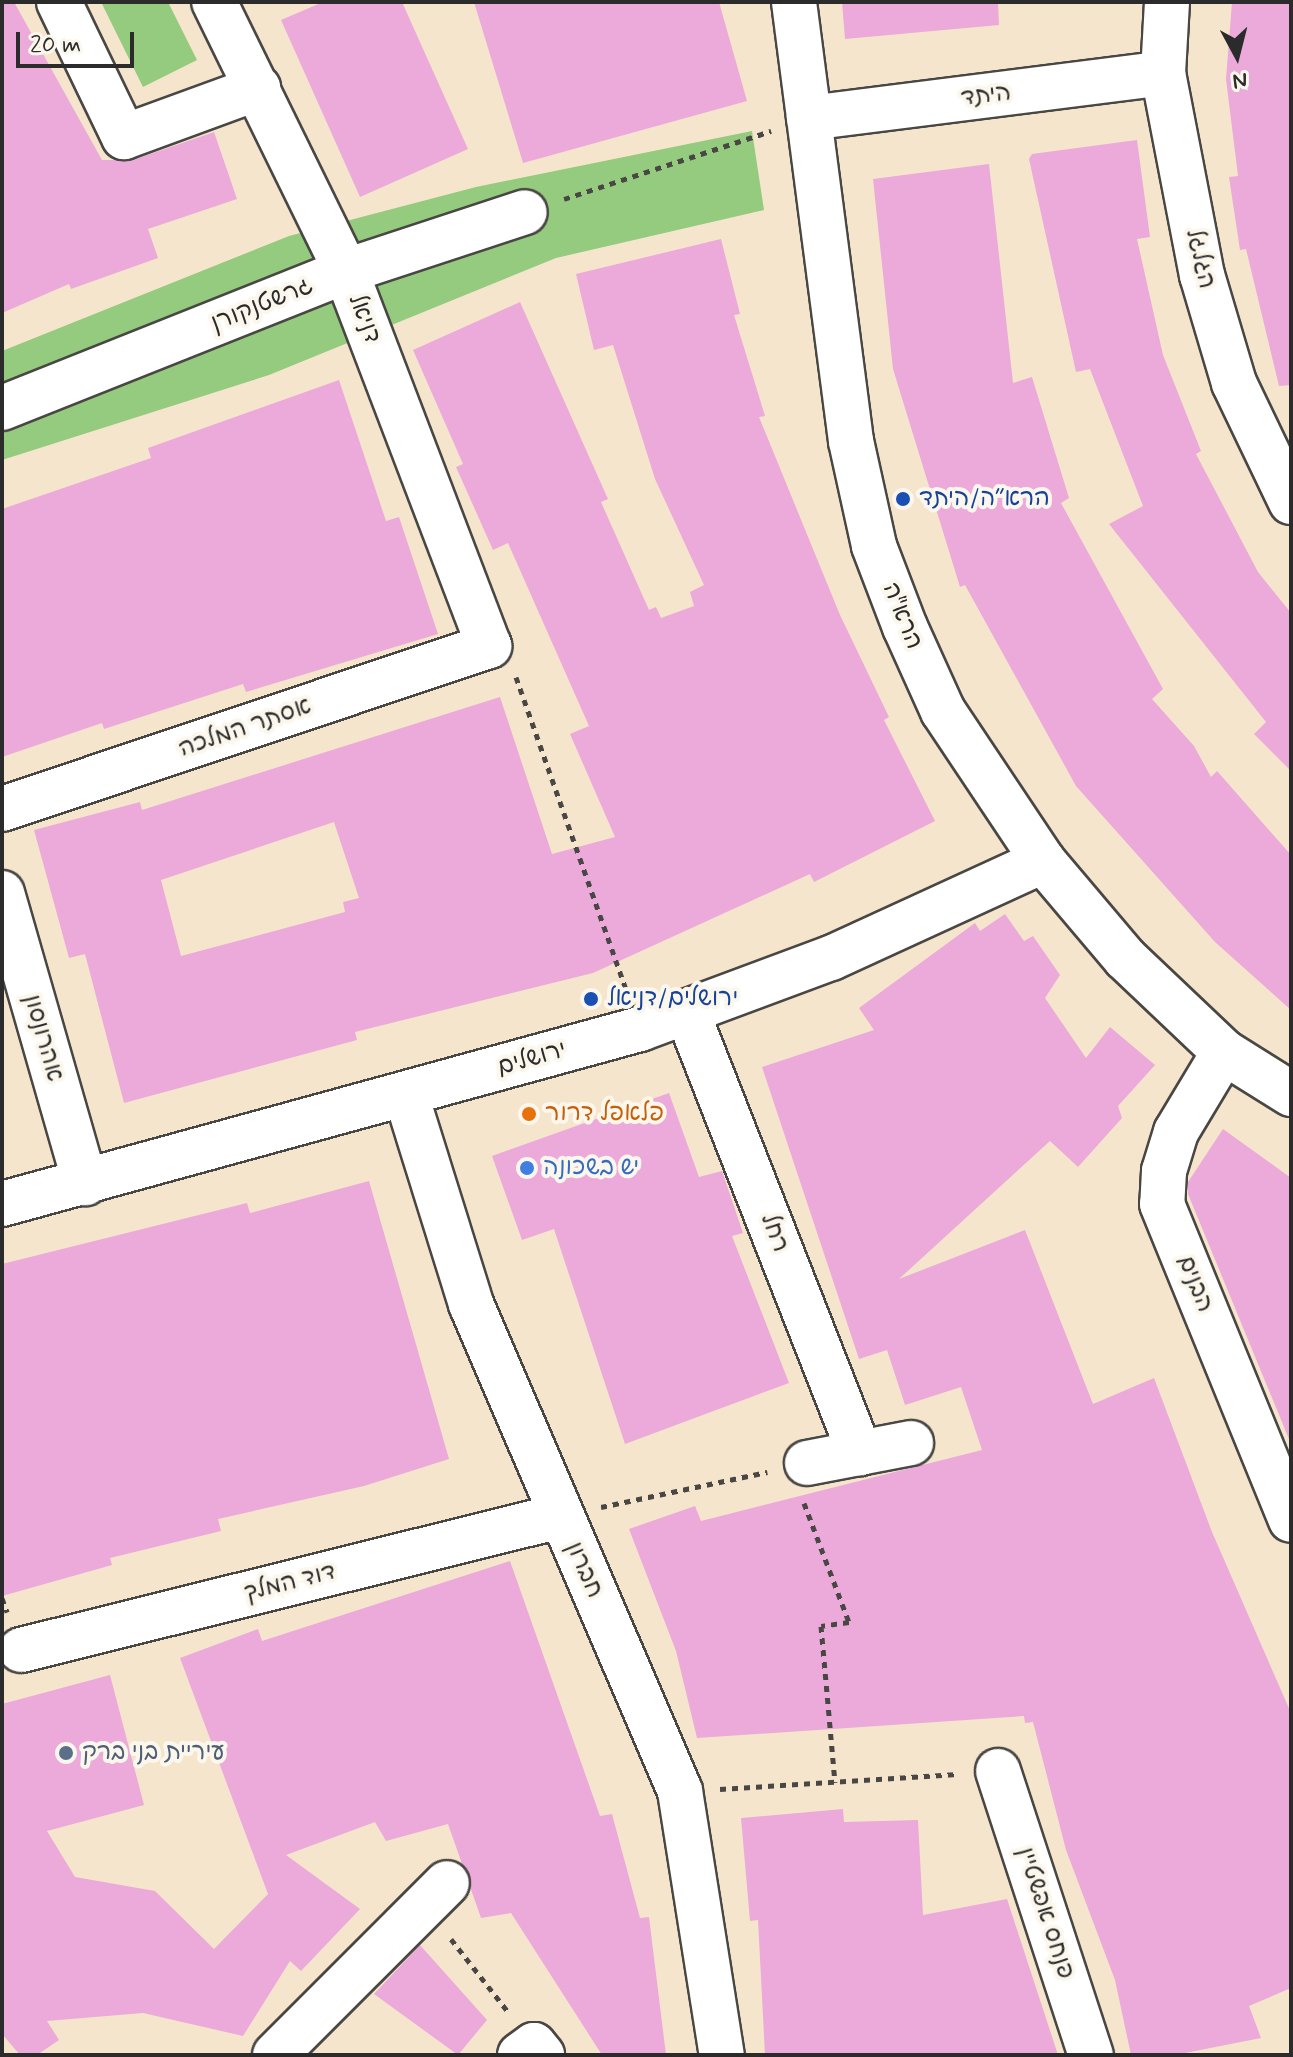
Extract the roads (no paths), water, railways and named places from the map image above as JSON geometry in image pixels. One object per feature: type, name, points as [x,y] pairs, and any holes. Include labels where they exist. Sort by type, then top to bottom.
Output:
[{"type":"street","points":[[59,2],[124,137],[258,88]]},
{"type":"street","name":"דניאל","points":[[214,2],[346,271],[489,646]]},
{"type":"street","name":"הרא\"ה","points":[[794,2],[851,441],[874,546],[943,711],[1043,861],[1125,958],[1224,1052],[1291,1094]]},
{"type":"street","name":"הגלגל","points":[[1167,2],[1163,73],[1210,302],[1234,383],[1291,502]]},
{"type":"street","name":"היתד","points":[[809,118],[1163,73]]},
{"type":"street","name":"גרשטנקורן","points":[[2,408],[346,271],[525,212]]},
{"type":"street","name":"אסתר המלכה","points":[[2,809],[489,646]]},
{"type":"street","name":"ירושלים","points":[[2,1204],[640,1029],[831,958],[1043,861]]},
{"type":"street","name":"אהרונסון","points":[[2,893],[85,1183]]},
{"type":"street","name":"רחל","points":[[687,1012],[860,1453]]},
{"type":"street","name":"הבנים","points":[[1224,1052],[1176,1132],[1164,1171],[1162,1204],[1291,1520]]},
{"type":"street","name":"חברון","points":[[406,1095],[471,1304],[680,1791],[722,2055]]},
{"type":"street","points":[[799,1465],[911,1443]]},
{"type":"street","name":"דוד המלך","points":[[21,1650],[560,1516]]},
{"type":"street","name":"פנחס אפשטיין","points":[[998,1771],[1091,2055]]},
{"type":"street","points":[[275,2055],[436,1894]]},
{"type":"place","name":"הרא״ה/היתד","points":[[903,499]]},
{"type":"place","name":"ירושלים/דניאל","points":[[591,999]]},
{"type":"place","name":"פלאפל דרור","points":[[529,1114]]},
{"type":"place","name":"יש בשכונה","points":[[527,1168]]},
{"type":"place","name":"עיריית בני ברק","points":[[66,1753]]}]
